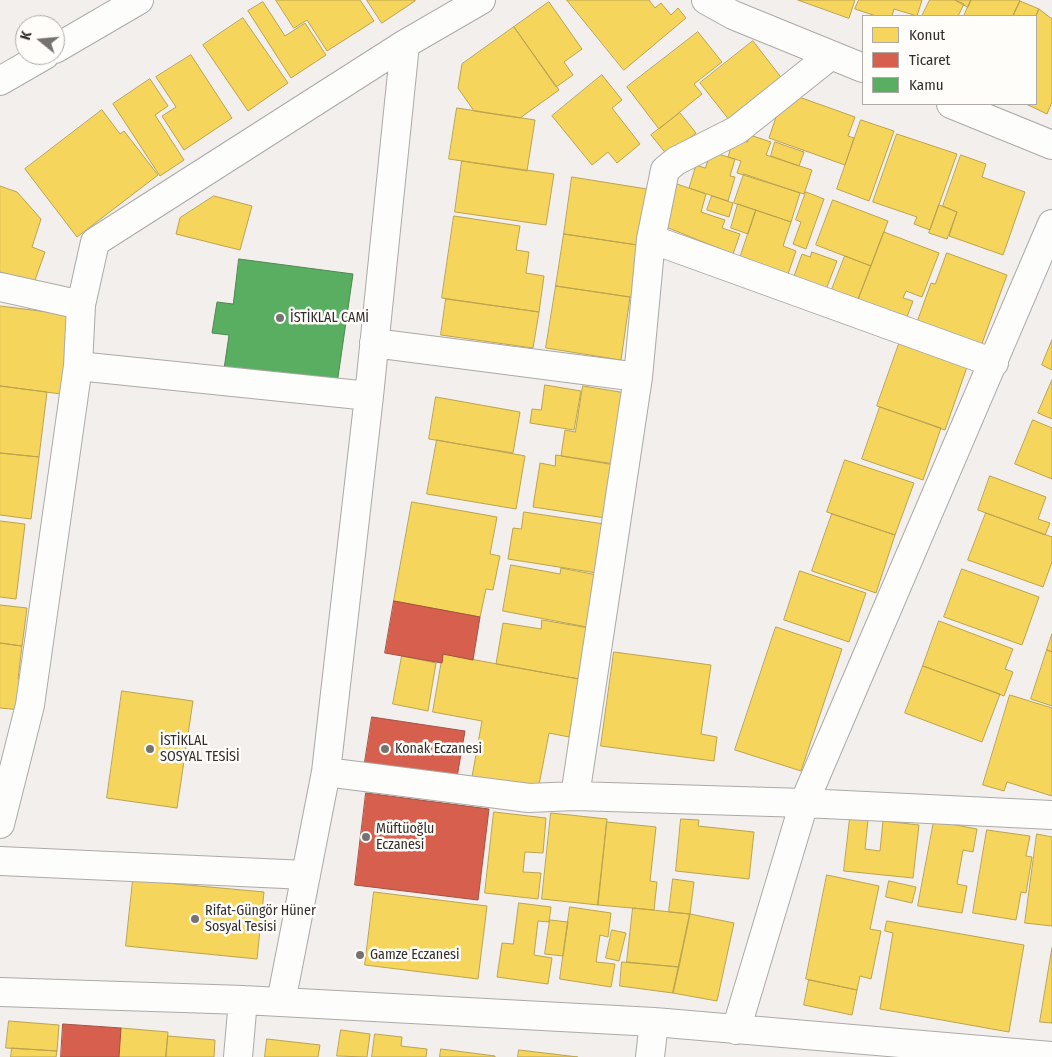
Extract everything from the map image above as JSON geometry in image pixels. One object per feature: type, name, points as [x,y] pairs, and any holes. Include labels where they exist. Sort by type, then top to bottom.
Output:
[{"type":"street","points":[[65,43],[139,0]]},
{"type":"street","points":[[0,824],[30,705],[78,366],[81,305],[96,242],[405,44],[481,0]]},
{"type":"street","points":[[706,0],[733,15],[862,68]]},
{"type":"street","points":[[281,1002],[326,772],[369,396],[405,44]]},
{"type":"street","points":[[575,796],[638,377],[650,239],[665,170],[676,161],[737,130],[831,55]]},
{"type":"street","points":[[0,81],[27,65]]},
{"type":"street","points":[[953,105],[1052,145]]},
{"type":"street","points":[[736,1030],[804,803],[1052,224]]},
{"type":"street","points":[[650,239],[994,363]]},
{"type":"street","points":[[0,287],[81,305]]},
{"type":"street","points":[[374,343],[638,377]]},
{"type":"street","points":[[78,366],[369,396]]},
{"type":"street","points":[[326,772],[529,798],[575,796],[804,803],[1052,815]]},
{"type":"street","points":[[0,861],[306,875]]},
{"type":"street","points":[[0,992],[243,1000],[654,1022],[1052,1056]]},
{"type":"street","points":[[238,1057],[243,1000]]},
{"type":"street","points":[[650,1057],[654,1022]]},
{"type":"building: Konut","points":[[276,0],[360,0],[374,21],[327,51],[307,20],[294,28]]},
{"type":"building: Konut","points":[[367,0],[415,0],[415,1],[382,23]]},
{"type":"building: Konut","points":[[567,0],[649,0],[655,8],[661,3],[671,15],[678,8],[686,18],[624,70]]},
{"type":"building: Konut","points":[[798,0],[855,0],[849,18]]},
{"type":"building: Konut","points":[[859,0],[922,0],[917,15],[894,9],[892,15],[873,15],[855,9]]},
{"type":"building: Konut","points":[[930,0],[955,0],[964,4],[958,15],[922,15]]},
{"type":"building: Konut","points":[[955,0],[971,0],[968,7]]},
{"type":"building: Konut","points":[[971,0],[1020,1],[1013,15],[964,15]]},
{"type":"building: Konut","points":[[1020,1],[1039,9],[1036,15],[1013,15]]},
{"type":"building: Konut","points":[[263,2],[285,36],[305,23],[326,55],[291,78],[248,11]]},
{"type":"building: Konut","points":[[549,2],[582,49],[564,62],[573,75],[556,87],[514,27]]},
{"type":"building: Konut","points":[[1039,9],[1052,19],[1052,102],[1047,114],[1028,105],[1037,105],[1036,15]]},
{"type":"building: Konut","points":[[243,18],[288,83],[248,111],[203,45]]},
{"type":"building: Konut","points":[[514,27],[559,90],[520,118],[474,111],[458,88],[462,64]]},
{"type":"building: Konut","points":[[698,32],[722,62],[694,84],[702,94],[659,129],[627,87]]},
{"type":"building: Konut","points":[[753,41],[787,85],[734,126],[700,83]]},
{"type":"building: Konut","points":[[191,55],[232,118],[184,150],[162,116],[176,107],[156,77]]},
{"type":"building: Konut","points":[[602,75],[622,100],[612,108],[640,144],[617,163],[608,152],[592,165],[552,116]]},
{"type":"building: Konut","points":[[150,79],[168,106],[155,115],[184,160],[160,176],[113,104]]},
{"type":"building: Konut","points":[[799,97],[855,117],[848,136],[854,138],[845,165],[769,138],[776,117]]},
{"type":"building: Konut","points":[[457,108],[535,120],[527,171],[449,159]]},
{"type":"building: Konut","points":[[102,110],[120,134],[124,131],[158,175],[77,237],[25,169]]},
{"type":"building: Konut","points":[[680,113],[696,133],[668,156],[651,135]]},
{"type":"building: Konut","points":[[861,120],[894,131],[869,201],[837,189]]},
{"type":"building: Konut","points":[[897,134],[957,154],[930,230],[914,224],[917,217],[873,202]]},
{"type":"building: Konut","points":[[750,135],[771,142],[766,155],[812,170],[804,194],[737,173],[741,161],[728,157],[734,138],[747,142]]},
{"type":"building: Konut","points":[[775,142],[804,152],[799,166],[771,156]]},
{"type":"building: Konut","points":[[711,152],[735,159],[730,176],[735,177],[728,201],[689,188],[696,165],[705,168]]},
{"type":"building: Konut","points":[[961,155],[986,164],[982,177],[1025,192],[1003,255],[949,236],[957,212],[943,206]]},
{"type":"building: Konut","points":[[462,161],[554,174],[546,225],[455,212]]},
{"type":"building: Konut","points":[[744,174],[800,193],[791,222],[734,203]]},
{"type":"building: Konut","points":[[572,177],[653,190],[644,246],[564,234]]},
{"type":"building: Konut","points":[[674,183],[706,194],[701,212],[725,220],[722,228],[740,234],[733,254],[661,225]]},
{"type":"building: Konut","points":[[0,186],[17,192],[41,219],[32,247],[45,252],[34,283],[0,272]]},
{"type":"building: Konut","points":[[806,192],[824,199],[806,249],[793,244],[801,222],[796,220]]},
{"type":"building: Konut","points":[[214,196],[252,206],[240,250],[176,234],[180,218]]},
{"type":"building: Konut","points":[[712,196],[733,203],[729,217],[707,210]]},
{"type":"building: Konut","points":[[833,200],[888,221],[871,266],[816,245]]},
{"type":"building: Konut","points":[[738,204],[756,210],[748,234],[731,228]]},
{"type":"building: Konut","points":[[939,205],[957,212],[947,239],[929,233]]},
{"type":"building: Konut","points":[[756,210],[791,222],[783,246],[796,251],[788,274],[740,258]]},
{"type":"building: Konut","points":[[454,216],[520,226],[516,250],[529,252],[526,273],[544,276],[539,312],[442,298]]},
{"type":"building: Konut","points":[[884,232],[939,253],[922,297],[906,291],[903,298],[913,301],[905,322],[857,303]]},
{"type":"building: Konut","points":[[564,234],[644,246],[636,298],[556,286]]},
{"type":"building: Konut","points":[[812,252],[837,261],[825,292],[793,279],[802,254],[810,257]]},
{"type":"building: Konut","points":[[947,253],[1007,275],[980,349],[916,325],[931,283],[935,284]]},
{"type":"building: Konut","points":[[845,256],[871,266],[857,302],[831,292]]},
{"type":"building: Konut","points":[[556,286],[630,297],[621,360],[546,348]]},
{"type":"building: Konut","points":[[446,299],[539,312],[533,348],[441,335]]},
{"type":"building: Konut","points":[[0,306],[71,315],[61,394],[0,386]]},
{"type":"building: Konut","points":[[1052,340],[1052,370],[1042,365]]},
{"type":"building: Konut","points":[[899,344],[967,367],[945,430],[877,406]]},
{"type":"building: Konut","points":[[1052,380],[1052,419],[1038,413]]},
{"type":"building: Konut","points":[[545,385],[581,391],[574,430],[530,423],[532,409],[541,410]]},
{"type":"building: Konut","points":[[0,386],[47,392],[39,457],[0,453]]},
{"type":"building: Konut","points":[[583,386],[626,393],[615,465],[561,456],[565,430],[575,432]]},
{"type":"building: Konut","points":[[436,397],[520,412],[513,453],[429,439]]},
{"type":"building: Konut","points":[[880,407],[941,428],[923,480],[862,459]]},
{"type":"building: Konut","points":[[1033,420],[1052,428],[1052,479],[1015,464]]},
{"type":"building: Konut","points":[[437,440],[525,456],[516,509],[427,494]]},
{"type":"building: Konut","points":[[0,453],[39,457],[31,519],[0,515]]},
{"type":"building: Konut","points":[[556,455],[621,465],[612,519],[533,507],[540,463],[555,466]]},
{"type":"building: Konut","points":[[845,460],[914,483],[895,535],[827,512]]},
{"type":"building: Konut","points":[[990,476],[1046,497],[1038,519],[1050,523],[1045,535],[978,510]]},
{"type":"building: Konut","points":[[412,502],[497,517],[490,554],[500,556],[493,590],[486,589],[480,617],[394,601]]},
{"type":"building: Konut","points":[[524,512],[604,524],[597,573],[508,559],[513,528],[521,529]]},
{"type":"building: Konut","points":[[986,513],[1052,537],[1052,562],[1043,587],[968,560]]},
{"type":"building: Konut","points":[[832,514],[895,535],[876,593],[812,571]]},
{"type":"building: Konut","points":[[0,521],[25,524],[16,599],[0,597]]},
{"type":"building: Konut","points":[[511,565],[560,574],[561,568],[597,575],[587,627],[503,611]]},
{"type":"building: Konut","points":[[962,569],[1039,597],[1022,645],[944,617]]},
{"type":"building: Konut","points":[[800,571],[866,593],[849,642],[784,620]]},
{"type":"building: Konut","points":[[0,605],[27,608],[22,646],[0,643]]},
{"type":"building: Konut","points":[[542,620],[589,628],[579,679],[496,664],[503,623],[541,629]]},
{"type":"building: Konut","points":[[939,621],[1013,649],[1005,669],[1013,672],[1004,696],[923,666]]},
{"type":"building: Konut","points":[[776,627],[842,649],[801,771],[735,750]]},
{"type":"building: Konut","points":[[1052,634],[1052,652],[1047,650]]},
{"type":"building: Konut","points":[[0,643],[22,646],[18,679],[26,680],[22,710],[0,708]]},
{"type":"building: Konut","points":[[1047,650],[1052,652],[1052,706],[1031,699]]},
{"type":"building: Konut","points":[[614,652],[711,665],[701,734],[717,737],[714,761],[601,746]]},
{"type":"building: Konut","points":[[443,654],[579,679],[569,737],[549,733],[538,790],[472,777],[482,721],[433,712]]},
{"type":"building: Konut","points":[[402,656],[436,663],[428,711],[393,704]]},
{"type":"building: Konut","points":[[923,666],[1000,694],[982,742],[905,713]]},
{"type":"building: Konut","name":"İSTİKLAL SOSYAL TESİSİ","points":[[122,691],[193,701],[177,808],[107,798]]},
{"type":"building: Konut","points":[[1010,695],[1052,708],[1052,796],[1007,782],[1004,791],[983,785]]},
{"type":"building: Konut","points":[[494,812],[546,818],[543,853],[525,852],[523,872],[541,873],[538,899],[485,893]]},
{"type":"building: Konut","points":[[551,813],[607,819],[598,905],[542,899]]},
{"type":"building: Konut","points":[[850,818],[868,820],[865,849],[880,851],[883,821],[919,825],[913,878],[844,871]]},
{"type":"building: Konut","points":[[681,819],[699,820],[698,826],[754,832],[749,879],[676,871]]},
{"type":"building: Konut","points":[[934,821],[977,829],[973,852],[963,850],[957,884],[967,886],[962,913],[918,906]]},
{"type":"building: Konut","points":[[607,822],[656,827],[650,881],[657,882],[654,910],[598,905]]},
{"type":"building: Konut","points":[[987,830],[1030,836],[1026,856],[1032,857],[1026,893],[1021,892],[1016,920],[973,913]]},
{"type":"building: Konut","points":[[1037,834],[1052,837],[1052,926],[1025,923]]},
{"type":"building: Konut","points":[[827,875],[879,886],[870,929],[881,931],[871,979],[860,976],[857,990],[806,979]]},
{"type":"building: Konut","points":[[673,879],[694,882],[690,914],[669,912]]},
{"type":"building: Konut","name":"Rifat-Güngör Hüner Sosyal Tesisi","points":[[133,880],[264,892],[257,959],[126,946]]},
{"type":"building: Konut","points":[[889,881],[916,887],[912,903],[886,897]]},
{"type":"building: Konut","points":[[374,892],[487,906],[478,979],[365,965]]},
{"type":"building: Konut","points":[[519,903],[551,907],[549,922],[538,921],[534,955],[552,958],[548,984],[497,977],[502,943],[513,944]]},
{"type":"building: Konut","points":[[570,907],[611,913],[608,937],[600,935],[596,962],[615,964],[611,987],[560,979]]},
{"type":"building: Konut","points":[[633,908],[690,914],[679,967],[627,962]]},
{"type":"building: Konut","points":[[690,914],[734,923],[717,1001],[673,993]]},
{"type":"building: Konut","points":[[550,920],[568,922],[563,956],[545,954]]},
{"type":"building: Konut","points":[[887,921],[1024,945],[1009,1032],[880,1009],[893,933],[885,931]]},
{"type":"building: Konut","points":[[612,930],[626,933],[619,961],[606,958]]},
{"type":"building: Konut","points":[[1052,948],[1052,1023],[1040,1022]]},
{"type":"building: Konut","points":[[622,962],[679,967],[673,993],[620,986]]},
{"type":"building: Konut","points":[[809,980],[857,990],[852,1015],[804,1005]]},
{"type":"building: Konut","points":[[9,1021],[59,1025],[57,1051],[6,1048]]},
{"type":"building: Konut","points":[[121,1028],[168,1032],[166,1057],[119,1057]]},
{"type":"building: Konut","points":[[341,1030],[370,1034],[367,1057],[337,1056]]},
{"type":"building: Konut","points":[[375,1034],[402,1037],[401,1046],[427,1049],[426,1057],[372,1057]]},
{"type":"building: Konut","points":[[168,1036],[215,1040],[214,1057],[166,1057]]},
{"type":"building: Konut","points":[[267,1039],[320,1045],[318,1057],[265,1057]]},
{"type":"building: Konut","points":[[12,1048],[57,1051],[56,1057],[11,1057]]},
{"type":"building: Konut","points":[[441,1049],[495,1056],[495,1057],[440,1057]]},
{"type":"building: Konut","points":[[519,1050],[578,1057],[518,1057]]},
{"type":"building: Ticaret","points":[[394,601],[480,617],[473,660],[443,654],[442,663],[385,653]]},
{"type":"building: Ticaret","points":[[372,717],[465,731],[456,783],[364,768]]},
{"type":"building: Ticaret","points":[[366,793],[489,809],[478,900],[355,885]]},
{"type":"building: Ticaret","points":[[63,1024],[121,1028],[119,1057],[61,1057]]},
{"type":"building: Kamu","name":"İSTİKLAL CAMİ","points":[[239,259],[353,274],[337,384],[224,369],[229,335],[212,333],[217,302],[233,304]]},
{"type":"place","name":"İSTİKLAL CAMİ","points":[[280,318]]},
{"type":"place","name":"İSTİKLAL SOSYAL TESİSİ","points":[[150,749]]},
{"type":"place","name":"Konak Eczanesi","points":[[385,749]]},
{"type":"place","name":"Müftüoğlu Eczanesi","points":[[366,837]]},
{"type":"place","name":"Rifat-Güngör Hüner Sosyal Tesisi","points":[[195,919]]},
{"type":"place","name":"Gamze Eczanesi","points":[[360,955]]}]
